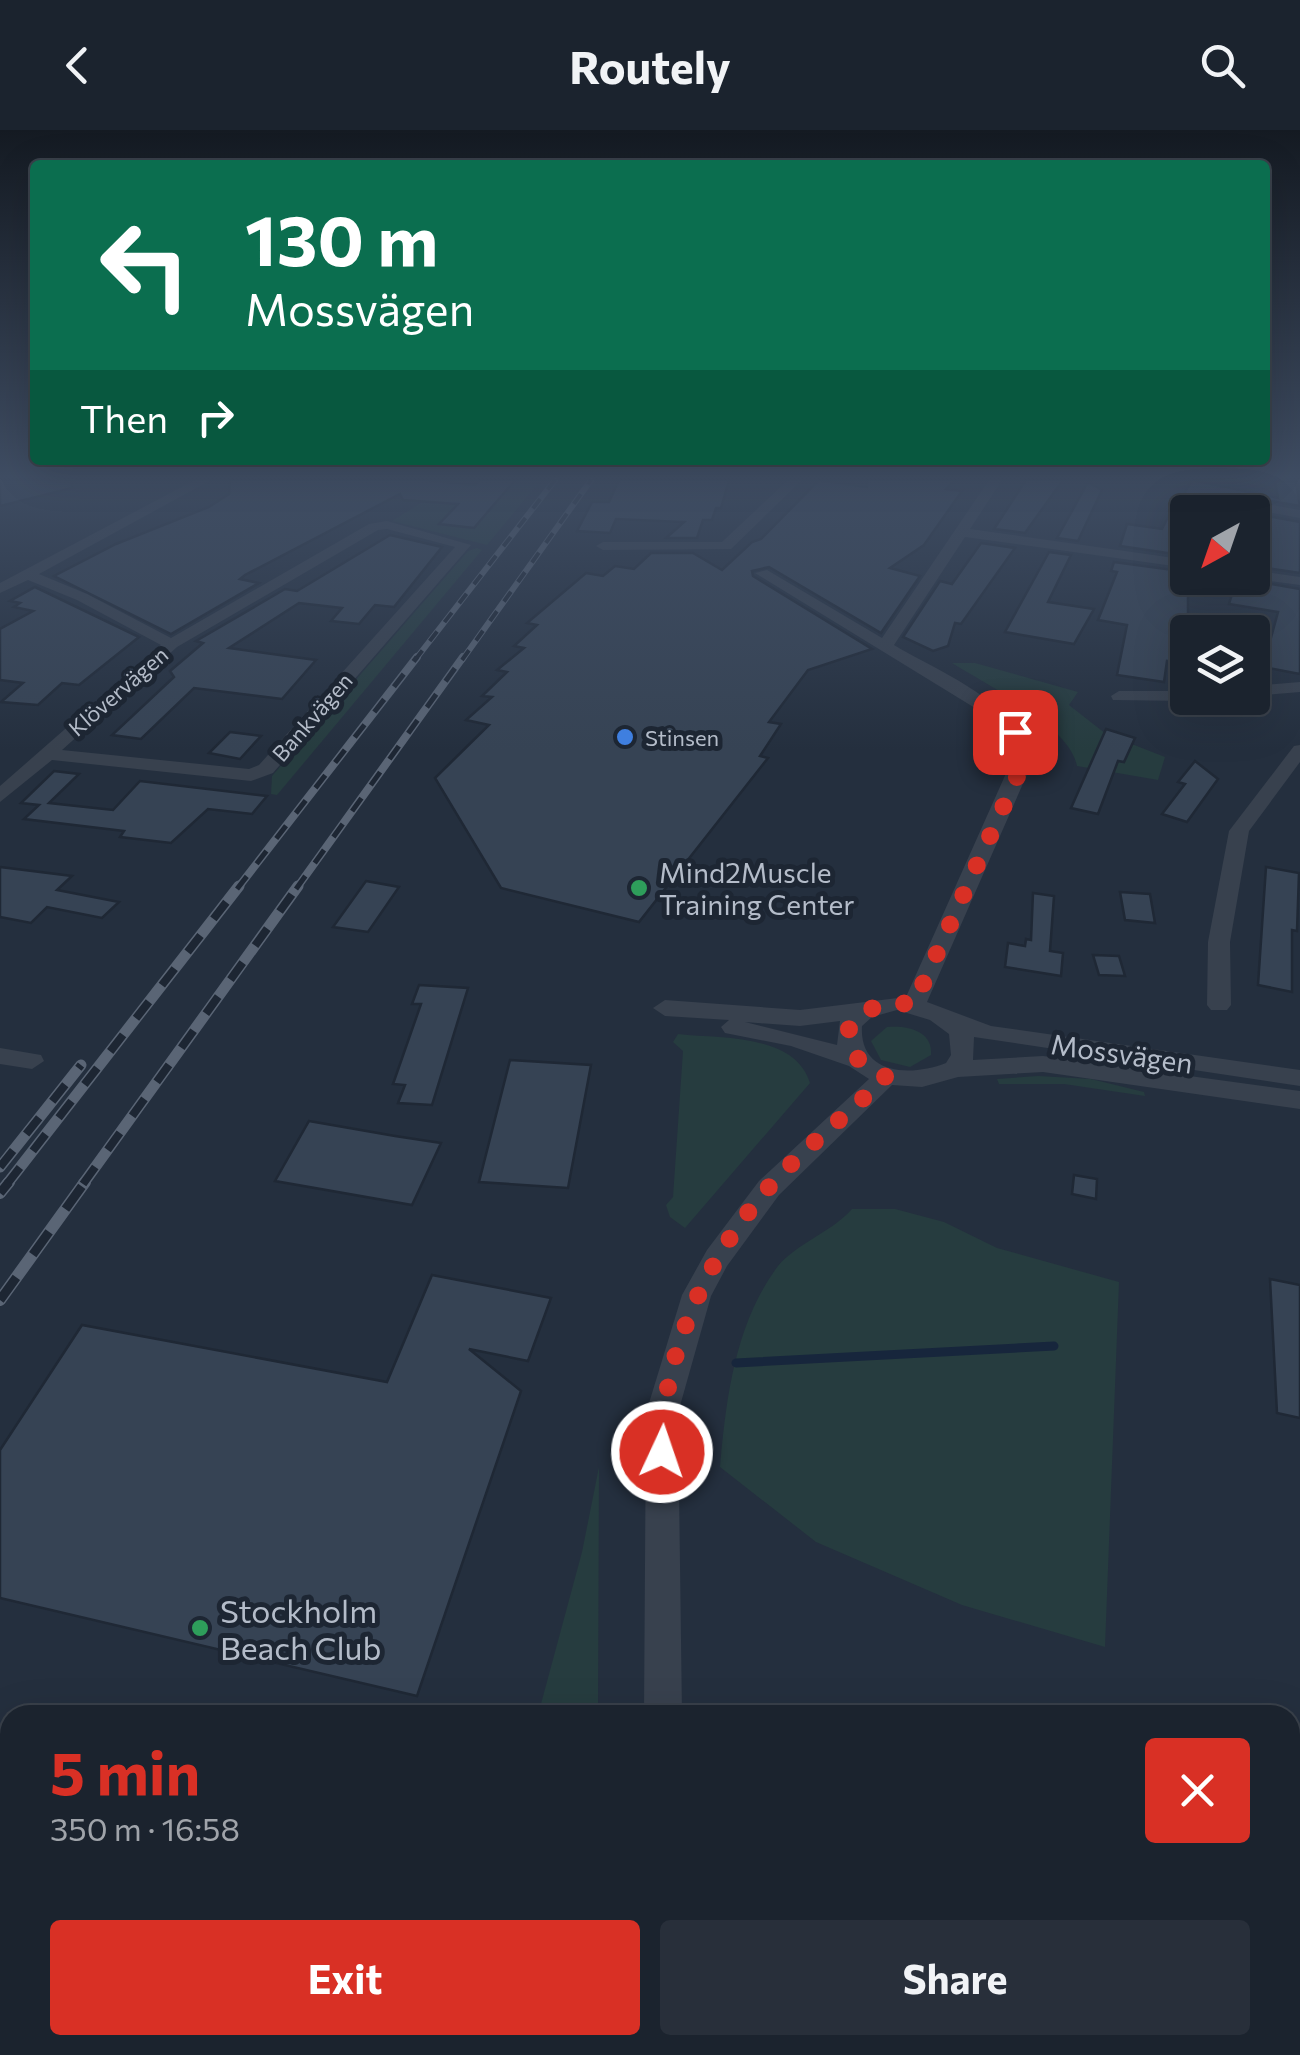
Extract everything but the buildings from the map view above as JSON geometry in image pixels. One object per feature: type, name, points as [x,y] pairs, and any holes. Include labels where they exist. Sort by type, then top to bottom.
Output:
[{"type":"street","points":[[0,589],[38,570]]},
{"type":"street","name":"Klövervägen","points":[[0,796],[171,644],[300,570]]},
{"type":"street","name":"Bankvägen","points":[[48,754],[235,774],[251,775],[266,768],[441,570]]},
{"type":"street","points":[[885,646],[936,570]]},
{"type":"street","points":[[664,1705],[662,1413],[697,1295],[717,1258],[769,1188],[886,1077],[857,1060],[665,1008],[800,1018],[864,1011],[880,1005],[914,1004],[1020,770],[1023,750],[1015,732],[994,712],[762,573]]},
{"type":"street","points":[[28,575],[82,596],[171,644]]},
{"type":"street","points":[[1270,577],[1300,582]]},
{"type":"street","points":[[1270,689],[1300,687]]},
{"type":"street","points":[[1119,696],[1170,696]]},
{"type":"street","points":[[1218,1005],[1219,942],[1240,832],[1300,750]]},
{"type":"street","name":"Mossvägen","points":[[914,1004],[987,1033],[1300,1078]]},
{"type":"street","points":[[857,1060],[846,1037],[850,1024],[864,1011]]},
{"type":"street","points":[[947,1018],[962,1032],[966,1046],[956,1069]]},
{"type":"street","points":[[0,1056],[32,1061]]},
{"type":"street","name":"Mossvägen","points":[[886,1077],[924,1081],[956,1069],[1043,1064],[1300,1100]]},
{"type":"green space","points":[[452,570],[465,570],[277,795],[271,794],[272,776]]},
{"type":"green space","points":[[952,663],[975,663],[1078,692],[1069,705],[1106,734],[1165,757],[1158,780],[1077,766],[1071,751],[1043,721]]},
{"type":"green space","points":[[887,1027],[918,1031],[928,1040],[931,1055],[910,1067],[881,1060],[871,1041]]},
{"type":"green space","points":[[678,1034],[773,1047],[802,1067],[810,1083],[685,1228],[670,1217],[666,1205],[673,1197],[683,1051],[673,1042]]},
{"type":"green space","points":[[997,1079],[1091,1079],[1144,1092],[1145,1096],[1064,1084],[999,1084]]},
{"type":"green space","points":[[852,1209],[895,1209],[944,1222],[997,1248],[1119,1282],[1105,1647],[962,1605],[816,1542],[720,1467],[735,1362],[763,1288],[786,1258]]},
{"type":"green space","points":[[599,1467],[598,1705],[541,1705],[582,1552]]},
{"type":"waterway","points":[[736,1363],[1054,1346]]},
{"type":"railway","points":[[415,660],[485,570]]},
{"type":"railway","points":[[462,660],[527,570]]},
{"type":"railway","points":[[237,889],[417,657]]},
{"type":"railway","points":[[296,889],[463,657]]},
{"type":"railway","points":[[7,1184],[239,886]]},
{"type":"railway","points":[[83,1184],[298,886]]},
{"type":"railway","points":[[0,1167],[81,1065]]},
{"type":"railway","points":[[0,1193],[9,1182]]},
{"type":"railway","points":[[0,1300],[85,1182]]},
{"type":"place","name":"Stinsen","points":[[625,737]]},
{"type":"place","name":"Mind2Muscle Training Center","points":[[639,888]]},
{"type":"place","name":"Stockholm Beach Club","points":[[200,1628]]},
{"type":"route","points":[[662,1452],[662,1413],[697,1295],[717,1258],[769,1188],[886,1077],[857,1060],[846,1037],[850,1024],[864,1011],[880,1005],[914,1004],[1020,770],[1023,750],[1015,732]]}]
